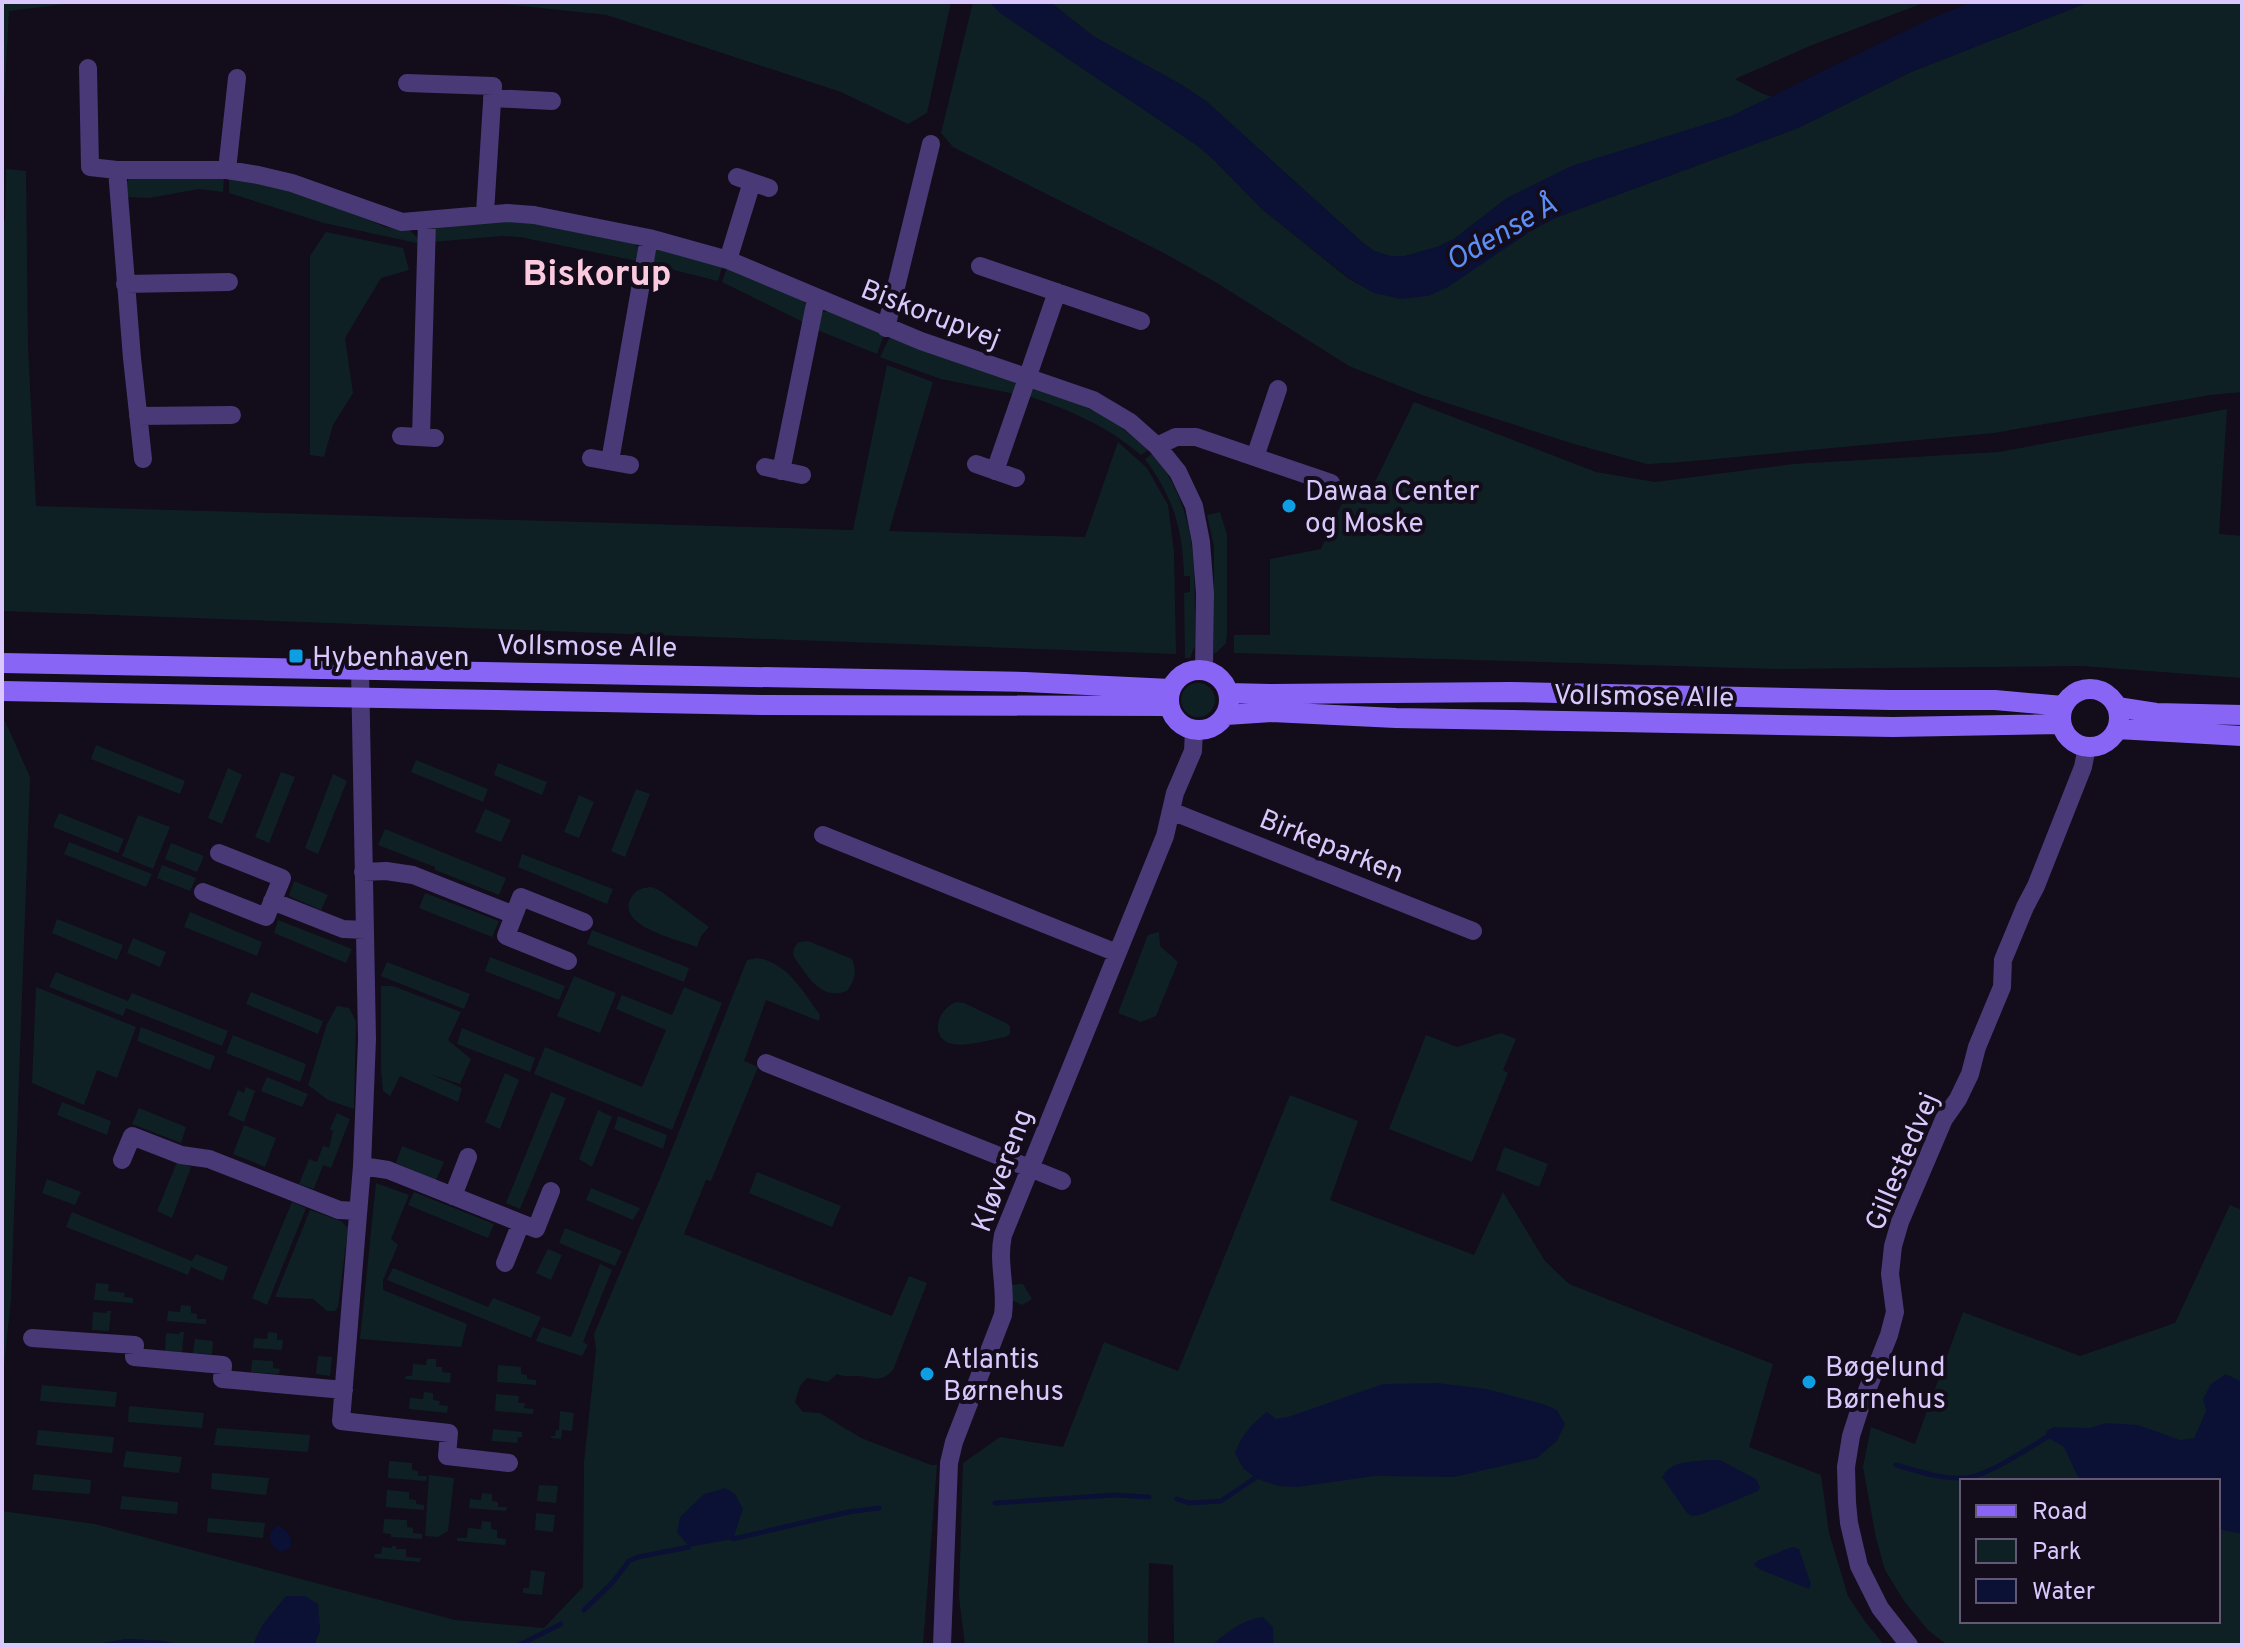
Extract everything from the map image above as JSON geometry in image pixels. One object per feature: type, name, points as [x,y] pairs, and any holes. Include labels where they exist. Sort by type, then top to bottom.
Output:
[{"type":"street","points":[[88,68],[90,167],[117,170],[143,459]]},
{"type":"street","points":[[227,170],[237,78]]},
{"type":"street","points":[[407,83],[493,86],[485,213]]},
{"type":"street","points":[[492,98],[552,101]]},
{"type":"street","points":[[886,328],[931,144]]},
{"type":"street","name":"Biskorupvej","points":[[117,170],[227,170],[292,183],[402,222],[485,213],[534,215],[649,238],[728,260],[886,328],[1093,400],[1130,422],[1157,446],[1178,472],[1194,506],[1201,542],[1205,593],[1204,670]]},
{"type":"street","points":[[728,260],[753,182]]},
{"type":"street","points":[[401,436],[428,438],[427,221]]},
{"type":"street","points":[[610,461],[649,238]]},
{"type":"street","points":[[980,266],[1141,321]]},
{"type":"street","points":[[125,284],[229,282]]},
{"type":"street","name":"Biskorupvej","points":[[995,471],[1057,292]]},
{"type":"street","name":"Biskorupvej","points":[[802,475],[773,469],[816,299]]},
{"type":"street","points":[[1255,457],[1278,389]]},
{"type":"street","points":[[138,416],[232,415]]},
{"type":"street","points":[[1157,446],[1176,437],[1196,437],[1331,483]]},
{"type":"street","points":[[591,458],[630,465]]},
{"type":"street","points":[[976,464],[1016,478]]},
{"type":"street","name":"Vollsmose Alle","points":[[2,663],[1025,682],[1170,697]]},
{"type":"street","points":[[360,669],[368,1031],[362,1166],[341,1421],[449,1433],[447,1456],[509,1463]]},
{"type":"street","points":[[1204,670],[1219,677],[1228,693],[1226,715],[1214,727],[1194,731],[1178,723],[1172,715],[1170,697],[1182,675],[1189,671],[1204,670]]},
{"type":"street","points":[[2095,689],[2104,692],[2117,707],[2117,729],[2110,739],[2100,746],[2087,747],[2070,740],[2062,715],[2075,692],[2095,689]]},
{"type":"street","name":"Vollsmose Alle","points":[[2,691],[762,705],[1170,697]]},
{"type":"street","name":"Vollsmose Alle","points":[[1228,693],[1510,692],[1995,700],[2062,715]]},
{"type":"street","points":[[2117,707],[2156,713],[2242,715]]},
{"type":"street","name":"Vollsmose Alle","points":[[1226,715],[1272,712],[1411,719],[1893,727],[2062,715]]},
{"type":"street","points":[[2117,729],[2242,736]]},
{"type":"street","name":"Kløvereng","points":[[942,1645],[949,1463],[954,1442],[1000,1327],[1005,1303],[1000,1249],[1009,1219],[1165,836],[1175,793],[1193,751],[1194,731]]},
{"type":"street","name":"Gillestedvej","points":[[1909,1645],[1880,1608],[1859,1566],[1847,1502],[1846,1467],[1851,1436],[1895,1312],[1890,1274],[1900,1222],[1944,1119],[1970,1074],[1977,1047],[2002,987],[2003,960],[2074,791],[2087,747]]},
{"type":"street","name":"Birkeparken","points":[[1171,811],[1473,931]]},
{"type":"street","points":[[823,835],[1117,953]]},
{"type":"street","points":[[203,892],[266,917],[282,878],[219,853]]},
{"type":"street","points":[[363,872],[413,875],[514,915]]},
{"type":"street","points":[[568,961],[506,936],[521,897],[584,922]]},
{"type":"street","points":[[272,901],[343,929],[365,930]]},
{"type":"street","points":[[766,1063],[1062,1181]]},
{"type":"street","points":[[122,1160],[132,1136],[181,1155],[209,1159],[339,1210],[358,1211]]},
{"type":"street","points":[[453,1196],[468,1157]]},
{"type":"street","points":[[362,1166],[388,1170],[536,1229],[551,1191]]},
{"type":"street","points":[[505,1263],[521,1223]]},
{"type":"street","points":[[32,1338],[135,1345],[134,1357],[223,1365],[222,1379],[344,1390]]},
{"type":"green space","points":[[2,2],[82,2],[9,11],[2,141]]},
{"type":"green space","points":[[483,2],[951,2],[927,113],[908,124],[841,92],[607,15]]},
{"type":"green space","points":[[973,2],[990,2],[1000,13],[1198,146],[1263,210],[1349,279],[1371,291],[1534,229],[1555,218],[1798,128],[1911,72],[2089,2],[2242,2],[2242,392],[1994,433],[1682,462],[1647,464],[1574,444],[1422,395],[1349,366],[1164,253],[953,147],[941,133]]},
{"type":"green space","points":[[1050,2],[1926,2],[1812,45],[1735,79],[1772,97],[1729,117],[1571,167],[1507,198],[1454,239],[1405,256],[1390,256],[1374,251],[1363,243],[1206,101],[1093,36]]},
{"type":"green space","points":[[6,169],[26,171],[28,347],[36,506],[853,530],[887,365],[933,382],[889,531],[1085,537],[1118,442],[1147,468],[1168,505],[1174,553],[1176,654],[2,611],[2,221],[5,220]]},
{"type":"green space","points":[[132,174],[224,177],[223,192],[199,189],[149,198],[126,197],[126,183]]},
{"type":"green space","points":[[229,178],[272,185],[334,205],[385,227],[409,230],[417,237],[417,243],[324,223],[229,193]]},
{"type":"green space","points":[[510,219],[628,239],[639,248],[637,261],[520,237],[432,242],[432,233],[437,226]]},
{"type":"green space","points":[[326,232],[403,248],[409,270],[381,278],[345,338],[353,393],[333,425],[324,457],[310,455],[310,256]]},
{"type":"green space","points":[[661,247],[722,267],[718,281],[650,264],[652,253]]},
{"type":"green space","points":[[727,268],[803,300],[807,307],[803,322],[722,282]]},
{"type":"green space","points":[[828,311],[884,335],[877,354],[817,330],[820,313]]},
{"type":"green space","points":[[890,337],[1013,379],[1017,388],[1015,394],[941,379],[882,358]]},
{"type":"green space","points":[[1037,388],[1096,412],[1122,428],[1148,450],[1141,455],[1088,420],[1028,396],[1030,391]]},
{"type":"green space","points":[[1414,402],[1596,472],[1655,482],[1794,464],[1999,452],[2227,409],[2219,534],[2242,536],[2242,678],[2082,666],[1777,669],[1234,653],[1234,635],[1270,635],[1270,559],[1321,549],[1342,503],[1372,488]]},
{"type":"green space","points":[[1153,453],[1180,499],[1192,545],[1195,646],[1190,658],[1185,658],[1184,593],[1190,592],[1190,576],[1184,576],[1175,514],[1145,459]]},
{"type":"green space","points":[[1220,512],[1227,535],[1227,631],[1226,643],[1214,653],[1214,546],[1207,515]]},
{"type":"green space","points":[[1198,683],[1210,688],[1215,700],[1210,712],[1198,717],[1186,712],[1181,700],[1186,688]]},
{"type":"green space","points":[[2,721],[5,721],[30,777],[11,1299],[2,1384]]},
{"type":"green space","points":[[96,745],[185,781],[180,794],[91,759]]},
{"type":"green space","points":[[416,760],[488,789],[483,802],[411,772]]},
{"type":"green space","points":[[498,763],[547,782],[542,795],[494,775]]},
{"type":"green space","points":[[228,768],[242,775],[222,824],[208,818]]},
{"type":"green space","points":[[281,772],[295,777],[269,843],[255,837]]},
{"type":"green space","points":[[333,774],[347,781],[318,854],[305,848]]},
{"type":"green space","points":[[636,789],[650,794],[625,857],[611,851]]},
{"type":"green space","points":[[579,795],[594,802],[579,838],[564,832]]},
{"type":"green space","points":[[485,809],[511,820],[501,842],[475,832]]},
{"type":"green space","points":[[59,813],[124,839],[118,853],[53,827]]},
{"type":"green space","points":[[138,815],[170,827],[153,869],[122,856]]},
{"type":"green space","points":[[385,829],[506,878],[499,895],[378,845]]},
{"type":"green space","points":[[69,842],[152,874],[146,887],[64,854]]},
{"type":"green space","points":[[171,843],[204,856],[197,872],[165,859]]},
{"type":"green space","points":[[522,854],[613,889],[607,904],[518,867]]},
{"type":"green space","points":[[162,865],[196,878],[190,891],[157,878]]},
{"type":"green space","points":[[294,881],[328,895],[321,910],[289,896]]},
{"type":"green space","points":[[651,887],[709,927],[697,947],[652,931],[633,918],[629,909],[630,900],[638,890]]},
{"type":"green space","points":[[425,893],[499,921],[492,937],[419,908]]},
{"type":"green space","points":[[190,912],[262,942],[257,956],[184,927]]},
{"type":"green space","points":[[57,919],[123,945],[117,960],[52,933]]},
{"type":"green space","points":[[278,920],[352,949],[346,963],[274,933]]},
{"type":"green space","points":[[592,930],[689,968],[684,982],[587,944]]},
{"type":"green space","points":[[1159,932],[1160,946],[1178,962],[1156,1016],[1141,1022],[1118,1013],[1148,935]]},
{"type":"green space","points":[[133,938],[166,952],[160,967],[127,953]]},
{"type":"green space","points":[[808,941],[852,959],[854,975],[847,991],[829,993],[810,979],[793,952],[799,942]]},
{"type":"green space","points":[[490,957],[565,986],[559,1000],[485,971]]},
{"type":"green space","points":[[757,958],[778,966],[794,980],[820,1015],[819,1021],[766,1000],[744,1061],[758,1067],[711,1181],[706,1180],[684,1234],[892,1316],[909,1276],[927,1283],[893,1370],[888,1375],[875,1379],[837,1374],[828,1382],[807,1378],[800,1386],[795,1402],[803,1412],[820,1413],[861,1438],[937,1465],[923,1645],[314,1645],[320,1630],[263,1624],[253,1645],[179,1645],[127,1639],[92,1645],[2,1645],[2,1511],[95,1524],[455,1620],[544,1628],[583,1587],[584,1462],[596,1350],[594,1334],[747,960]]},
{"type":"green space","points":[[387,962],[470,994],[464,1009],[381,976]]},
{"type":"green space","points":[[56,972],[128,1001],[132,993],[228,1031],[222,1046],[126,1008],[123,1016],[49,987]]},
{"type":"green space","points":[[574,976],[616,993],[600,1033],[557,1016]]},
{"type":"green space","points":[[381,986],[393,986],[461,1012],[448,1040],[471,1059],[460,1084],[430,1074],[462,1088],[458,1102],[400,1076],[390,1096],[383,1091]]},
{"type":"green space","points":[[36,987],[136,1027],[117,1078],[97,1070],[84,1105],[32,1083]]},
{"type":"green space","points":[[684,987],[722,1003],[672,1130],[534,1074],[545,1047],[642,1087],[666,1030],[616,1009],[622,995],[672,1015]]},
{"type":"green space","points":[[251,992],[323,1021],[318,1034],[246,1004]]},
{"type":"green space","points":[[957,1002],[1006,1023],[1010,1026],[1010,1034],[965,1044],[945,1041],[940,1036],[938,1023],[944,1010]]},
{"type":"green space","points":[[337,1006],[349,1008],[356,1021],[354,1109],[328,1100],[308,1085],[327,1024]]},
{"type":"green space","points":[[141,1027],[215,1056],[210,1070],[137,1041]]},
{"type":"green space","points":[[462,1028],[535,1058],[530,1072],[457,1044]]},
{"type":"green space","points":[[1501,1033],[1516,1039],[1503,1070],[1508,1073],[1472,1162],[1389,1129],[1426,1035],[1457,1047]]},
{"type":"green space","points":[[233,1035],[306,1064],[300,1082],[226,1053]]},
{"type":"green space","points":[[505,1073],[519,1080],[500,1129],[485,1122]]},
{"type":"green space","points":[[267,1077],[308,1094],[302,1107],[261,1091]]},
{"type":"green space","points":[[246,1087],[255,1091],[244,1122],[228,1115],[238,1090],[244,1093]]},
{"type":"green space","points":[[551,1092],[566,1098],[520,1209],[506,1203]]},
{"type":"green space","points":[[1290,1095],[1358,1121],[1330,1200],[1474,1255],[1503,1192],[1545,1261],[1569,1284],[1773,1364],[1749,1447],[1821,1475],[1829,1533],[1848,1596],[1884,1645],[1174,1645],[1173,1565],[1149,1563],[1148,1645],[965,1645],[959,1597],[963,1463],[1000,1437],[1063,1447],[1104,1342],[1178,1371]]},
{"type":"green space","points":[[62,1102],[111,1121],[107,1135],[57,1115]]},
{"type":"green space","points":[[139,1108],[186,1127],[181,1143],[132,1124]]},
{"type":"green space","points":[[598,1110],[612,1117],[592,1167],[579,1159]]},
{"type":"green space","points":[[337,1113],[350,1119],[331,1168],[323,1165],[314,1189],[299,1184],[309,1159],[317,1162],[323,1146],[329,1148],[333,1131],[330,1129]]},
{"type":"green space","points":[[618,1116],[667,1135],[663,1149],[614,1129]]},
{"type":"green space","points":[[244,1125],[276,1138],[265,1167],[233,1154]]},
{"type":"green space","points":[[402,1146],[444,1162],[436,1180],[396,1163]]},
{"type":"green space","points":[[1504,1147],[1548,1164],[1539,1187],[1496,1170]]},
{"type":"green space","points":[[177,1162],[191,1167],[172,1218],[157,1211]]},
{"type":"green space","points":[[757,1172],[841,1206],[832,1227],[749,1193]]},
{"type":"green space","points":[[47,1179],[81,1192],[75,1205],[42,1193]]},
{"type":"green space","points":[[376,1183],[409,1195],[391,1239],[398,1245],[383,1280],[383,1290],[467,1324],[461,1347],[360,1339]]},
{"type":"green space","points":[[591,1188],[640,1208],[633,1220],[586,1200]]},
{"type":"green space","points":[[414,1192],[494,1224],[488,1238],[408,1205]]},
{"type":"green space","points":[[292,1202],[306,1208],[267,1305],[252,1298]]},
{"type":"green space","points":[[2230,1205],[2242,1210],[2242,1645],[1947,1645],[1928,1630],[1904,1601],[1885,1570],[1863,1467],[1871,1427],[1915,1444],[1963,1312],[2080,1356],[2175,1323]]},
{"type":"green space","points":[[310,1210],[341,1221],[348,1228],[335,1311],[327,1311],[313,1299],[275,1297]]},
{"type":"green space","points":[[72,1212],[192,1261],[196,1254],[228,1267],[223,1281],[191,1267],[188,1275],[66,1227]]},
{"type":"green space","points":[[565,1228],[622,1251],[615,1266],[559,1243]]},
{"type":"green space","points":[[548,1249],[562,1255],[551,1280],[536,1273]]},
{"type":"green space","points":[[600,1264],[612,1270],[583,1342],[588,1345],[582,1356],[536,1341],[542,1327],[571,1337]]},
{"type":"green space","points":[[393,1268],[488,1307],[493,1298],[541,1317],[531,1338],[387,1280]]},
{"type":"green space","points":[[96,1283],[109,1284],[108,1291],[125,1293],[124,1297],[133,1298],[133,1303],[94,1300]]},
{"type":"green space","points":[[1023,1284],[1032,1299],[1022,1305],[1012,1300],[1011,1285]]},
{"type":"green space","points":[[181,1305],[191,1306],[191,1313],[197,1314],[197,1319],[206,1319],[206,1324],[167,1321],[168,1311],[180,1312]]},
{"type":"green space","points":[[111,1311],[109,1331],[92,1330],[93,1312]]},
{"type":"green space","points":[[184,1332],[182,1352],[165,1351],[166,1333]]},
{"type":"green space","points":[[268,1332],[277,1333],[277,1340],[283,1340],[282,1350],[253,1348],[254,1338],[267,1339]]},
{"type":"green space","points":[[195,1339],[213,1341],[212,1354],[193,1353]]},
{"type":"green space","points":[[318,1356],[332,1357],[330,1376],[316,1374]]},
{"type":"green space","points":[[427,1359],[436,1359],[436,1367],[442,1367],[442,1372],[451,1373],[450,1383],[405,1379],[412,1376],[413,1364],[426,1365]]},
{"type":"green space","points":[[252,1360],[273,1361],[273,1368],[280,1369],[279,1374],[251,1372]]},
{"type":"green space","points":[[498,1365],[521,1367],[521,1374],[527,1375],[527,1379],[536,1380],[536,1385],[497,1382]]},
{"type":"green space","points":[[42,1385],[117,1392],[115,1407],[40,1401]]},
{"type":"green space","points":[[424,1392],[433,1393],[433,1400],[440,1401],[439,1405],[448,1406],[447,1413],[409,1409],[410,1398],[423,1399]]},
{"type":"green space","points":[[496,1394],[519,1396],[518,1403],[525,1403],[524,1408],[534,1409],[533,1414],[495,1411]]},
{"type":"green space","points":[[129,1406],[204,1413],[202,1428],[128,1422]]},
{"type":"green space","points":[[560,1411],[574,1413],[572,1431],[562,1430],[561,1439],[551,1438],[559,1430]]},
{"type":"green space","points":[[217,1428],[310,1435],[308,1452],[214,1445]]},
{"type":"green space","points":[[493,1429],[522,1432],[522,1437],[518,1437],[517,1443],[492,1441]]},
{"type":"green space","points":[[38,1430],[114,1437],[112,1453],[36,1445]]},
{"type":"green space","points":[[126,1451],[182,1457],[179,1473],[123,1467]]},
{"type":"green space","points":[[389,1461],[412,1463],[412,1470],[418,1471],[418,1476],[427,1476],[426,1481],[388,1478]]},
{"type":"green space","points":[[212,1473],[269,1478],[266,1495],[211,1489]]},
{"type":"green space","points":[[34,1474],[91,1480],[90,1494],[32,1490]]},
{"type":"green space","points":[[429,1475],[454,1478],[448,1531],[438,1537],[425,1536]]},
{"type":"green space","points":[[539,1485],[558,1486],[556,1503],[537,1501]]},
{"type":"green space","points":[[387,1490],[409,1492],[409,1499],[424,1505],[424,1510],[386,1507]]},
{"type":"green space","points":[[482,1493],[492,1494],[492,1501],[498,1502],[498,1507],[507,1507],[506,1511],[469,1508],[470,1499],[481,1500]]},
{"type":"green space","points":[[122,1496],[178,1502],[177,1514],[120,1509]]},
{"type":"green space","points":[[536,1513],[555,1515],[553,1532],[535,1530]]},
{"type":"green space","points":[[208,1518],[265,1523],[263,1538],[207,1532]]},
{"type":"green space","points":[[384,1519],[407,1520],[407,1527],[413,1528],[413,1533],[422,1534],[422,1539],[391,1537],[391,1534],[383,1533]]},
{"type":"green space","points":[[482,1521],[491,1522],[491,1529],[497,1530],[497,1538],[506,1539],[505,1545],[457,1541],[457,1538],[467,1538],[468,1528],[481,1529]]},
{"type":"green space","points":[[382,1547],[406,1549],[406,1557],[421,1558],[420,1562],[374,1558],[375,1554],[381,1554]]},
{"type":"green space","points":[[531,1570],[545,1572],[542,1595],[523,1593],[523,1588],[529,1588]]},
{"type":"water","name":"Odense Å","points":[[990,2],[1050,2],[1093,36],[1206,101],[1374,251],[1405,256],[1454,239],[1507,198],[1571,166],[1729,117],[1932,18],[1972,2],[2089,2],[1911,72],[1798,128],[1555,218],[1448,287],[1428,296],[1401,299],[1374,293],[1349,278],[1263,210],[1198,146],[1000,13]]},
{"type":"water","points":[[2226,1374],[2242,1382],[2242,1534],[2220,1529],[2220,1479],[2080,1479],[2064,1447],[2047,1437],[2046,1432],[2053,1427],[2090,1428],[2105,1423],[2138,1425],[2180,1440],[2194,1438],[2206,1411],[2203,1399],[2211,1384]]},
{"type":"water","points":[[1437,1383],[1487,1389],[1543,1404],[1557,1410],[1565,1424],[1557,1441],[1537,1458],[1454,1477],[1375,1476],[1298,1487],[1278,1486],[1255,1478],[1243,1468],[1235,1453],[1248,1430],[1267,1412],[1276,1419],[1288,1417],[1383,1384]]},
{"type":"water","points":[[1720,1460],[1756,1479],[1760,1487],[1758,1491],[1692,1516],[1662,1477],[1676,1465]]},
{"type":"water","points":[[725,1488],[735,1494],[743,1509],[733,1539],[689,1547],[677,1532],[680,1517],[704,1494]]},
{"type":"water","points":[[278,1526],[287,1532],[291,1540],[291,1547],[282,1552],[270,1540],[271,1532]]},
{"type":"water","points":[[1792,1547],[1799,1549],[1811,1584],[1809,1589],[1754,1565]]},
{"type":"water","points":[[286,1596],[305,1596],[318,1604],[320,1630],[314,1645],[253,1645],[263,1624]]},
{"type":"water","points":[[1263,1617],[1273,1627],[1274,1645],[1212,1645],[1242,1623]]},
{"type":"water","points":[[127,1639],[164,1641],[179,1645],[92,1645]]},
{"type":"waterway","points":[[1896,1465],[1946,1477],[1972,1477],[2006,1462],[2047,1437]]},
{"type":"waterway","points":[[1177,1499],[1189,1503],[1221,1501],[1255,1478]]},
{"type":"waterway","points":[[995,1503],[1115,1495],[1149,1497]]},
{"type":"waterway","points":[[733,1539],[848,1512],[879,1508]]},
{"type":"waterway","points":[[584,1610],[629,1561],[689,1547]]},
{"type":"waterway","points":[[519,1645],[561,1624]]},
{"type":"place","name":"Dawaa Center og Moske","points":[[1289,506]]},
{"type":"place","name":"Hybenhaven","points":[[296,656]]},
{"type":"place","name":"Atlantis Børnehus","points":[[927,1374]]},
{"type":"place","name":"Bøgelund Børnehus","points":[[1809,1382]]},
{"type":"district","name":"Biskorup","points":[[597,272]]}]
